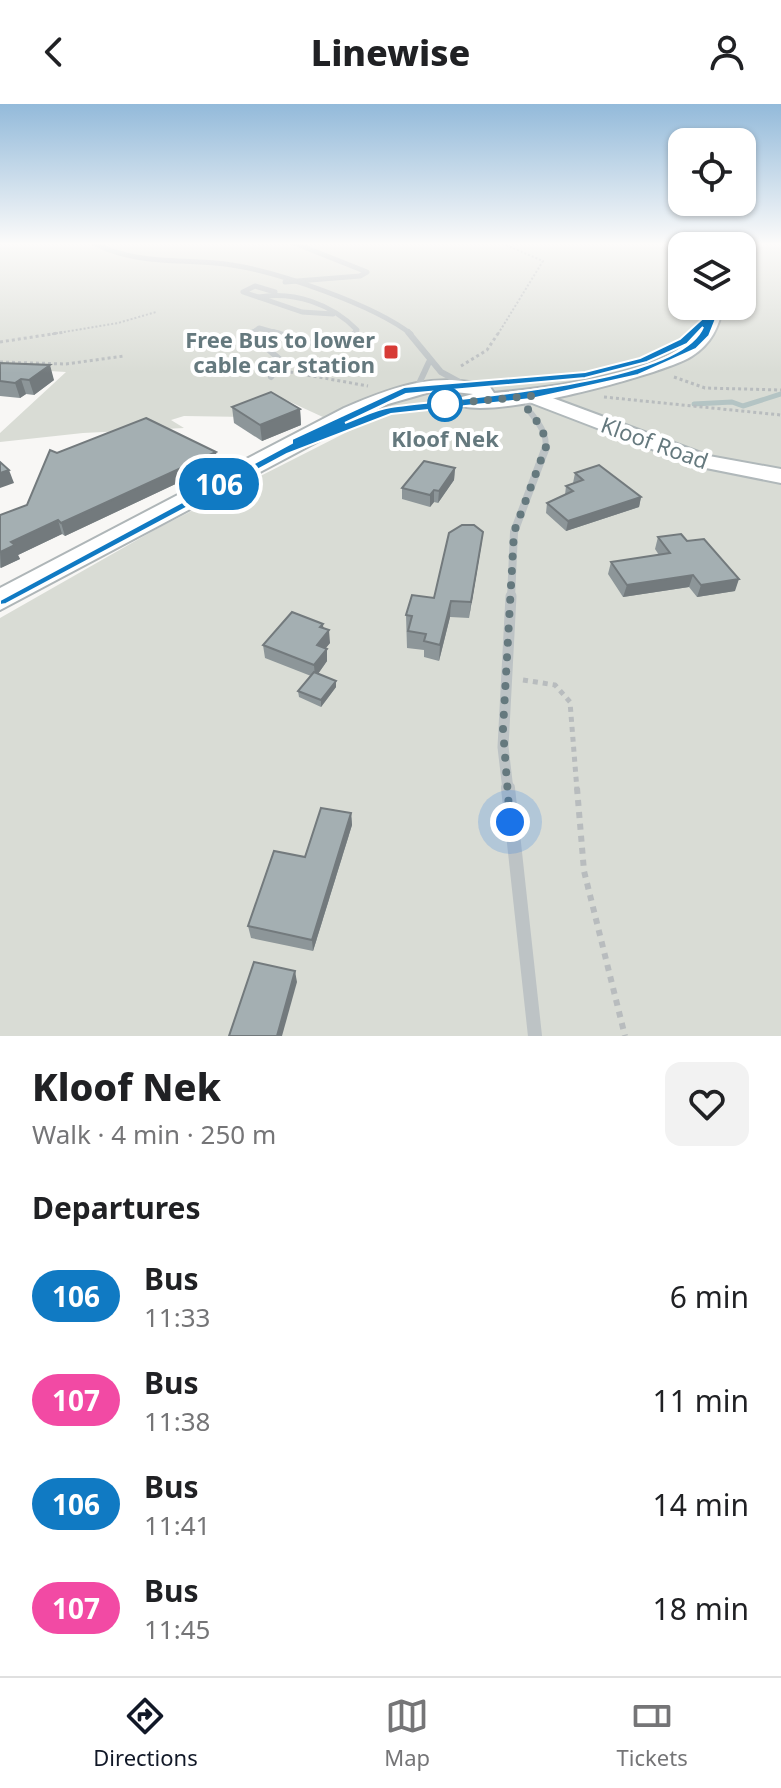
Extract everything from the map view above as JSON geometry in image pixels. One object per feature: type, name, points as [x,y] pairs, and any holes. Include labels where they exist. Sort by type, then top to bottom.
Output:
[{"type":"main road","points":[[0,600],[283,451],[374,414],[442,404],[476,390],[585,375],[643,360],[683,341],[704,320]]},
{"type":"main road","points":[[283,451],[311,432],[391,395],[417,388],[531,396],[574,389],[649,367],[693,346],[704,336],[711,320]]},
{"type":"main road","points":[[417,388],[422,398],[442,404]]},
{"type":"main road","name":"Kloof Road","points":[[531,396],[704,461],[781,476]]},
{"type":"lane","points":[[254,286],[243,291],[298,311],[333,314]]},
{"type":"lane","points":[[257,286],[313,303],[357,330],[350,339],[330,347],[259,328],[250,334],[283,362],[273,374]]},
{"type":"lane","points":[[259,297],[289,286]]},
{"type":"lane","points":[[297,286],[400,325],[411,335],[429,362],[446,376],[476,390]]},
{"type":"lane","points":[[284,295],[301,288]]},
{"type":"lane","points":[[298,311],[313,303]]},
{"type":"lane","points":[[417,388],[428,370],[429,362]]},
{"type":"lane","points":[[531,396],[527,408],[543,430],[547,447],[515,529],[505,677],[504,765],[535,1036]]},
{"type":"path","points":[[446,376],[487,350],[529,286]]},
{"type":"path","points":[[0,342],[118,323],[156,312]]},
{"type":"path","points":[[0,362],[66,364],[124,356]]},
{"type":"path","points":[[649,367],[705,388],[781,390]]},
{"type":"path","points":[[273,374],[377,388]]},
{"type":"path","points":[[574,389],[634,403],[781,415]]},
{"type":"path","points":[[505,677],[555,685],[570,702],[584,871],[625,1036]]},
{"type":"shaded area","points":[[0,286],[668,286],[668,320],[756,320],[756,286],[781,286],[781,1036],[0,1036],[0,618],[158,528],[351,430],[286,400],[247,417],[184,416],[171,420],[184,428],[83,433],[0,442],[0,433],[66,372],[0,368]]},
{"type":"building","points":[[0,363],[50,365],[29,380],[21,379],[15,383],[0,381]]},
{"type":"building","points":[[271,392],[300,409],[260,425],[232,407]]},
{"type":"building","points":[[146,418],[216,452],[61,523],[58,520],[11,542],[15,545],[0,552],[0,515],[27,505],[50,450],[57,453]]},
{"type":"building","points":[[424,461],[455,468],[439,491],[434,490],[430,495],[402,488]]},
{"type":"building","points":[[0,462],[9,470],[0,473]]},
{"type":"building","points":[[599,465],[641,497],[568,521],[547,503],[573,491],[566,486],[583,480],[575,473]]},
{"type":"building","points":[[462,525],[474,525],[483,532],[471,602],[451,601],[440,645],[424,641],[426,634],[408,631],[412,616],[406,615],[412,595],[434,598],[449,533]]},
{"type":"building","points":[[681,534],[687,541],[704,539],[739,579],[701,585],[693,575],[627,585],[611,562],[670,553],[658,537]]},
{"type":"building","points":[[292,612],[323,624],[320,627],[329,630],[317,645],[327,649],[314,665],[263,645]]},
{"type":"building","points":[[314,672],[336,681],[321,700],[298,691]]},
{"type":"building","points":[[321,808],[351,813],[312,940],[248,926],[274,851],[305,857]]},
{"type":"building","points":[[254,962],[295,971],[277,1036],[229,1036]]},
{"type":"waterway","points":[[694,404],[732,402],[743,406],[781,394]]},
{"type":"bus line","name":"106","points":[[0,600],[80,554],[283,451],[374,414],[531,396],[574,389],[635,373],[673,358],[693,346],[704,336],[714,311],[683,341],[643,360],[585,375],[404,390],[297,441]]},
{"type":"place","name":"Free Bus to lower cable car station","points":[[391,352]]},
{"type":"place","name":"Kloof Nek","points":[[445,404]]},
{"type":"route","points":[[445,404],[442,404],[531,396],[526,406],[539,422],[546,439],[545,456],[514,532],[503,729],[510,822]]}]
